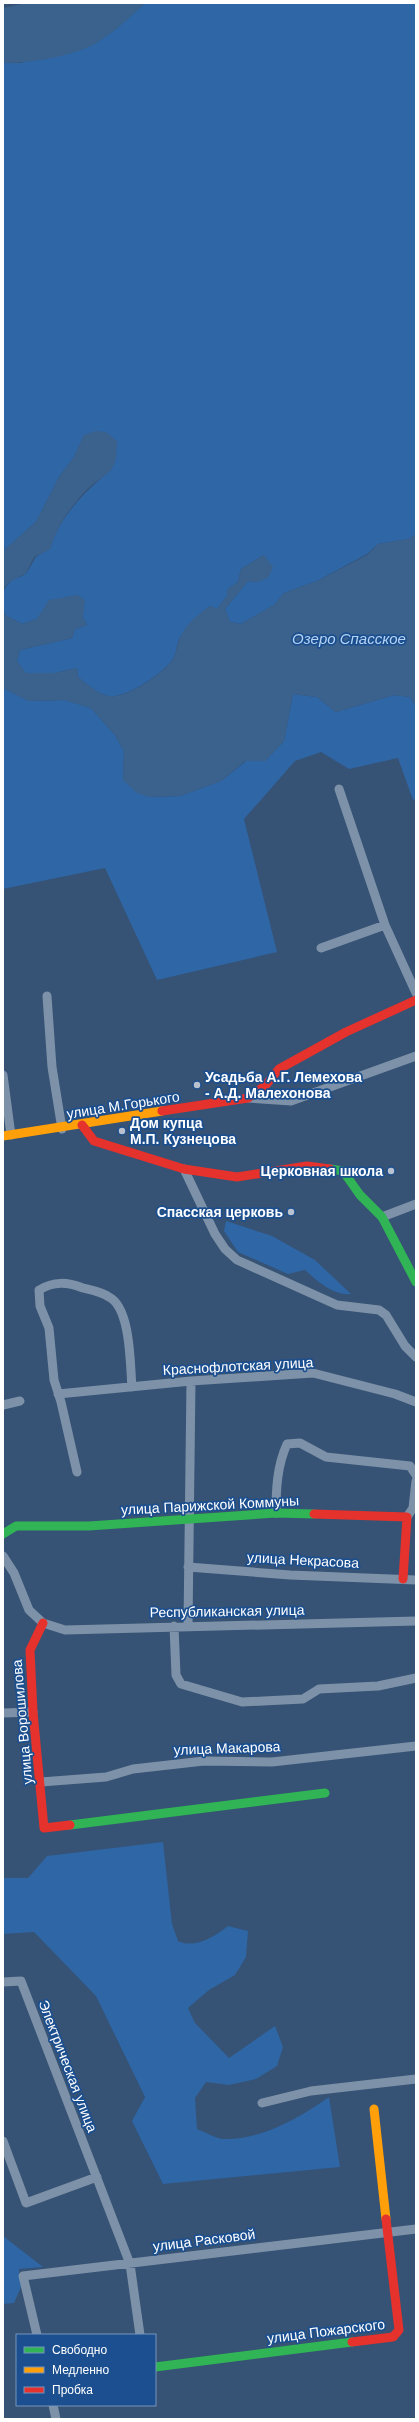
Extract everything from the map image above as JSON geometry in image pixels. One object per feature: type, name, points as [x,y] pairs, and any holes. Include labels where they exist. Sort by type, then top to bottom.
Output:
[{"type":"street","points":[[339,789],[384,925],[416,993]]},
{"type":"street","points":[[320,948],[384,925]]},
{"type":"street","points":[[47,996],[52,1067],[62,1129]]},
{"type":"street","points":[[248,1098],[265,1086],[279,1069],[346,1032],[416,1000]]},
{"type":"street","points":[[248,1098],[291,1101],[416,1056]]},
{"type":"street","points":[[3,1076],[7,1136]]},
{"type":"street","name":"улица М.Горького","points":[[7,1136],[82,1126],[248,1098]]},
{"type":"street","points":[[82,1126],[94,1141],[184,1169],[237,1177],[307,1166],[343,1171],[360,1195],[382,1216],[416,1282]]},
{"type":"street","points":[[184,1169],[215,1234],[225,1249],[237,1260],[337,1305],[379,1310],[386,1315],[405,1346],[416,1358]]},
{"type":"street","points":[[382,1216],[416,1204]]},
{"type":"street","points":[[77,1472],[54,1380],[49,1328],[40,1306],[40,1290],[51,1282],[76,1285],[111,1297],[122,1313],[128,1337],[132,1387]]},
{"type":"street","name":"Краснофлотская улица","points":[[58,1394],[191,1381],[313,1373],[395,1394],[416,1402]]},
{"type":"street","points":[[188,1625],[191,1381]]},
{"type":"street","points":[[3,1405],[20,1401]]},
{"type":"street","points":[[276,1513],[276,1486],[282,1456],[287,1444],[300,1443],[326,1457],[410,1466],[416,1475]]},
{"type":"street","points":[[404,1579],[407,1517],[413,1508],[416,1481]]},
{"type":"street","name":"улица Парижской Коммуны","points":[[3,1534],[16,1526],[89,1526],[276,1513],[407,1517]]},
{"type":"street","points":[[3,1556],[14,1572],[29,1610],[42,1623]]},
{"type":"street","name":"улица Некрасова","points":[[188,1566],[290,1575],[416,1580]]},
{"type":"street","name":"Республиканская улица","points":[[42,1623],[65,1630],[188,1625],[415,1622]]},
{"type":"street","name":"улица Ворошилова","points":[[42,1623],[30,1650],[33,1712],[41,1782],[44,1828],[325,1793]]},
{"type":"street","points":[[174,1626],[176,1675],[181,1684],[242,1702],[303,1699],[319,1689],[378,1686],[416,1678]]},
{"type":"street","points":[[3,1713],[33,1712]]},
{"type":"street","name":"улица Макарова","points":[[41,1782],[106,1777],[133,1769],[204,1761],[272,1762],[416,1746]]},
{"type":"street","name":"Электрическая улица","points":[[3,1982],[20,1981],[130,2264]]},
{"type":"street","points":[[262,2103],[311,2091],[416,2079]]},
{"type":"street","points":[[374,2110],[389,2232]]},
{"type":"street","points":[[3,2141],[26,2204],[97,2178]]},
{"type":"street","name":"улица Расковой","points":[[36,2334],[23,2276],[416,2228]]},
{"type":"street","name":"улица Пожарского","points":[[156,2367],[393,2337],[399,2330],[389,2232]]},
{"type":"street","points":[[130,2264],[140,2334]]},
{"type":"street","points":[[53,2406],[56,2419]]},
{"type":"shaded area","points":[[145,3],[416,3],[416,534],[409,539],[378,544],[367,554],[317,581],[284,593],[274,605],[241,624],[230,622],[225,609],[248,581],[257,582],[264,555],[241,569],[238,582],[228,589],[227,596],[217,609],[210,606],[190,624],[179,639],[173,659],[168,665],[153,678],[133,690],[124,694],[108,696],[96,691],[78,677],[77,668],[55,673],[25,673],[17,661],[20,650],[72,638],[75,629],[87,625],[83,618],[50,600],[37,619],[22,624],[5,615],[2,604],[3,594],[7,585],[11,581],[25,574],[37,556],[50,549],[54,537],[66,515],[92,487],[111,470],[84,435],[74,457],[59,477],[36,522],[3,551],[3,63],[21,63],[116,29]]},
{"type":"shaded area","points":[[3,688],[29,701],[65,700],[91,708],[115,735],[124,751],[123,780],[149,797],[180,796],[221,781],[246,761],[265,761],[284,741],[293,694],[317,697],[336,712],[394,695],[410,697],[416,707],[416,799],[413,800],[398,758],[349,769],[321,752],[295,761],[244,819],[277,952],[157,980],[105,868],[3,889]]},
{"type":"shaded area","points":[[226,1221],[272,1236],[315,1260],[351,1294],[338,1293],[326,1287],[305,1270],[288,1274],[238,1252],[224,1231]]},
{"type":"shaded area","points":[[163,1842],[172,1924],[178,1941],[191,1944],[198,1943],[211,1938],[228,1926],[248,1931],[246,1957],[235,1975],[209,1990],[188,2008],[195,2023],[229,2058],[275,2026],[283,2047],[277,2066],[256,2079],[229,2085],[206,2082],[195,2098],[197,2129],[223,2139],[252,2136],[266,2132],[293,2120],[329,2097],[340,2167],[163,2184],[132,2121],[145,2097],[96,1996],[34,1932],[3,1934],[3,1878],[28,1878],[47,1856]]},
{"type":"shaded area","points":[[3,2236],[43,2267],[19,2269],[21,2287],[14,2303],[3,2304]]},
{"type":"water","points":[[26,3],[145,3],[114,31],[97,43],[88,47],[69,54],[50,58],[3,63],[3,8]]},
{"type":"water","points":[[96,431],[106,432],[117,441],[116,457],[112,468],[79,498],[62,522],[50,549],[34,557],[26,573],[8,583],[3,589],[3,551],[36,522],[59,477],[74,457],[84,435]]},
{"type":"water","name":"Озеро Спасское","points":[[416,534],[416,707],[410,697],[394,695],[336,712],[317,697],[293,694],[284,741],[265,761],[245,761],[221,781],[180,796],[149,797],[137,793],[123,780],[124,751],[115,735],[91,708],[65,700],[29,701],[3,688],[3,609],[5,615],[22,624],[37,619],[49,600],[77,595],[85,600],[83,618],[87,625],[75,629],[72,638],[20,650],[17,661],[26,673],[55,673],[77,668],[78,677],[92,688],[105,695],[116,696],[134,690],[153,678],[169,665],[174,657],[179,641],[189,624],[210,606],[217,609],[227,596],[228,589],[238,582],[241,569],[264,555],[273,567],[268,578],[257,582],[248,581],[225,609],[230,622],[241,624],[274,605],[284,593],[317,581],[367,555],[378,544],[409,539]]},
{"type":"traffic: fast","points":[[330,1169],[343,1171],[360,1195],[382,1217],[416,1282]]},
{"type":"traffic: fast","points":[[3,1534],[16,1526],[89,1526],[276,1513],[314,1514]]},
{"type":"traffic: fast","points":[[70,1825],[325,1793]]},
{"type":"traffic: fast","points":[[156,2367],[352,2342]]},
{"type":"traffic: slow","points":[[3,1136],[162,1111]]},
{"type":"traffic: slow","points":[[374,2109],[386,2219]]},
{"type":"traffic: jam","points":[[162,1111],[248,1098],[265,1086],[279,1069],[346,1032],[416,1000]]},
{"type":"traffic: jam","points":[[82,1125],[94,1141],[184,1169],[237,1177],[307,1166],[330,1169]]},
{"type":"traffic: jam","points":[[314,1514],[407,1517],[403,1579]]},
{"type":"traffic: jam","points":[[43,1623],[30,1650],[33,1712],[44,1828],[70,1825]]},
{"type":"traffic: jam","points":[[352,2342],[393,2337],[399,2330],[386,2219]]},
{"type":"place","name":"Усадьба А.Г. Лемехова - А.Д. Малехонова","points":[[197,1085]]},
{"type":"place","name":"Дом купца М.П. Кузнецова","points":[[122,1131]]},
{"type":"place","name":"Церковная школа","points":[[391,1171]]},
{"type":"place","name":"Спасская церковь","points":[[291,1212]]}]
